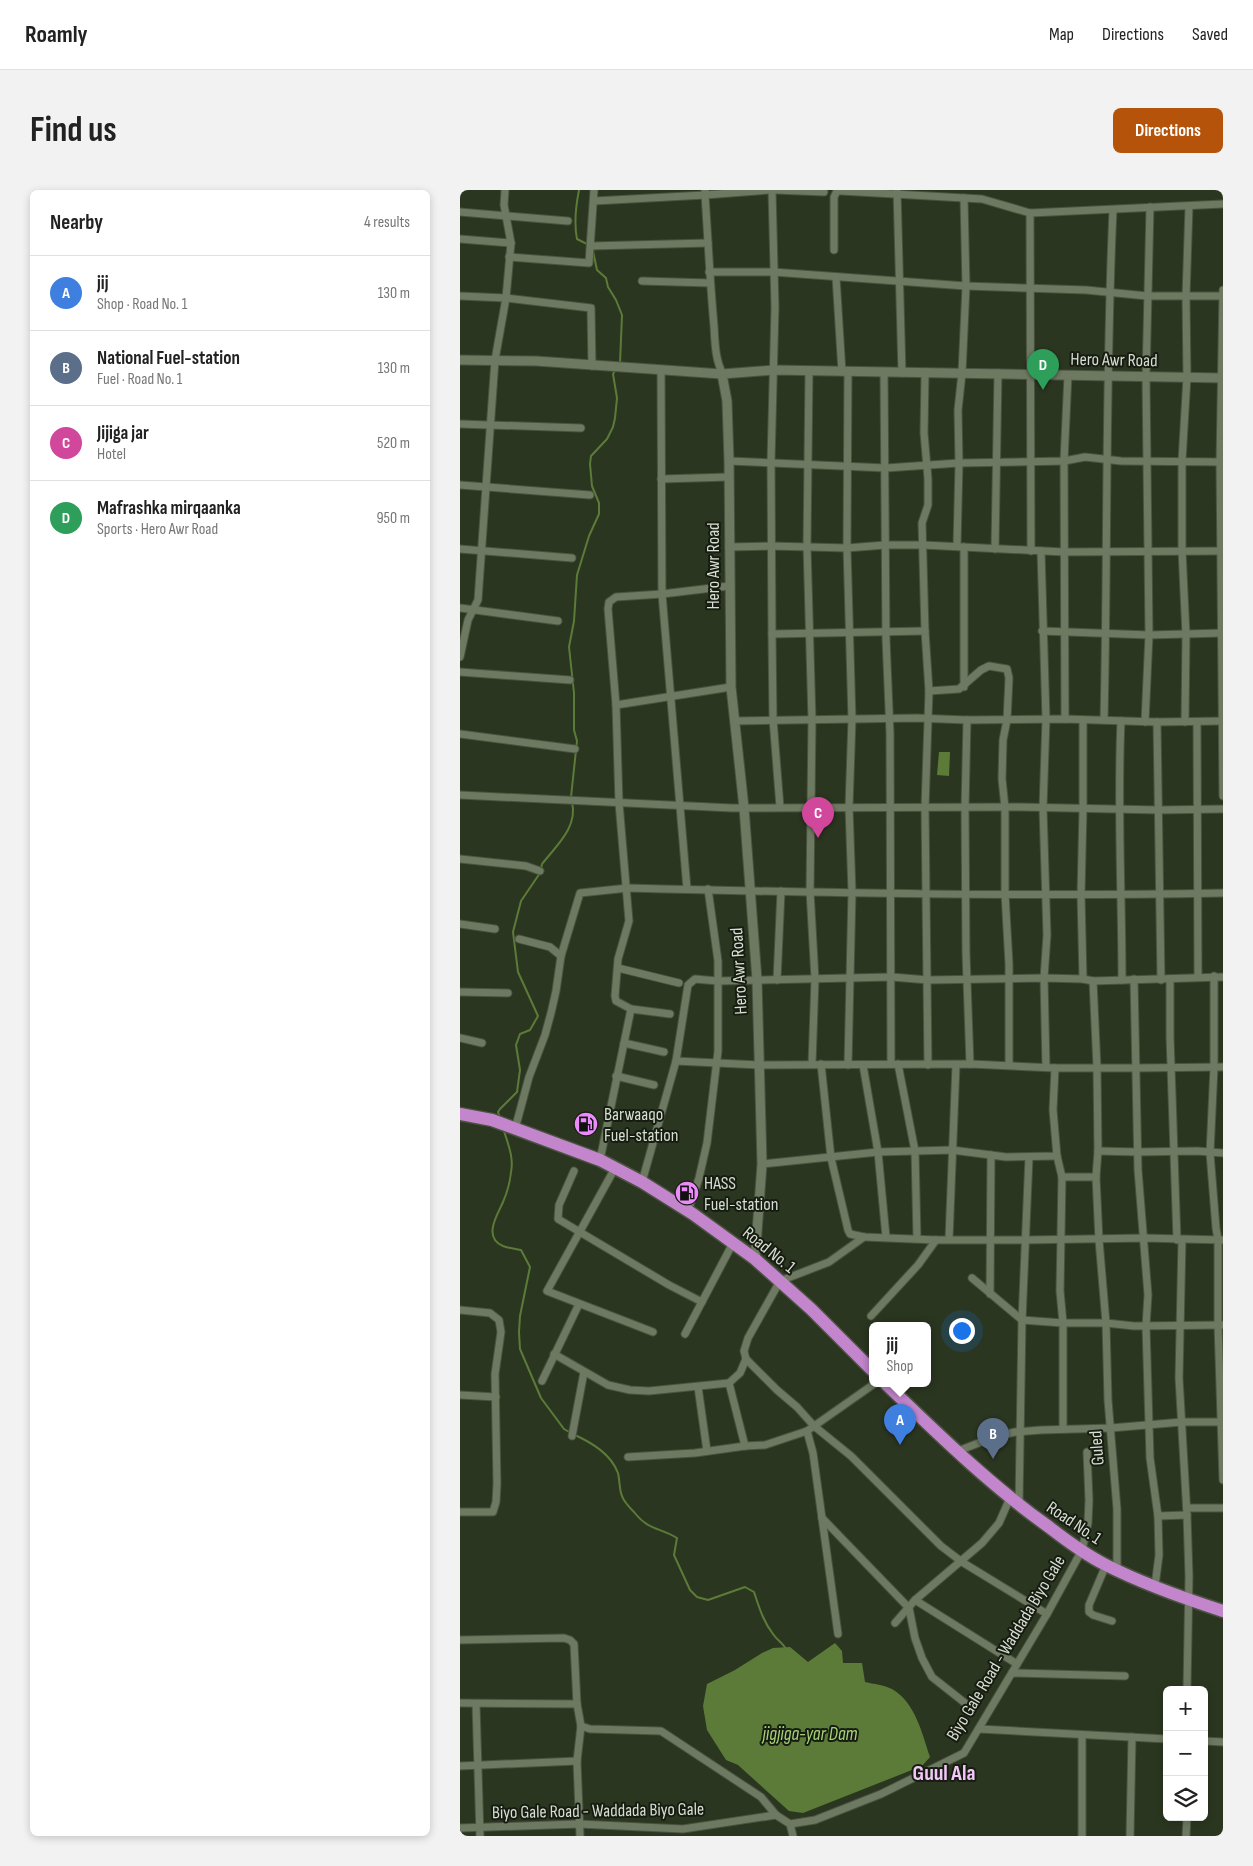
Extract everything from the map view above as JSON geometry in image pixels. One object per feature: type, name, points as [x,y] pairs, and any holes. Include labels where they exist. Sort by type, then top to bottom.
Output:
[{"type":"highway","name":"Road No. 1","points":[[460,1114],[492,1120],[600,1160],[642,1182],[688,1211],[755,1259],[811,1309],[869,1367]]},
{"type":"highway","name":"Road No. 1","points":[[889,1387],[958,1452],[1015,1502],[1082,1550],[1112,1568],[1188,1600],[1223,1611]]},
{"type":"main road","points":[[460,360],[536,361],[722,374]]},
{"type":"main road","name":"Hero Awr Road","points":[[755,1259],[762,1164],[758,980],[744,808],[731,687],[729,461],[727,401],[722,374],[774,370],[1223,378]]},
{"type":"street","points":[[460,657],[468,620],[478,600],[495,360],[506,298],[511,244],[504,205],[505,190]]},
{"type":"street","points":[[510,257],[588,264],[591,246],[594,190]]},
{"type":"street","points":[[594,201],[705,192],[770,190],[774,370],[771,462],[773,720],[780,807]]},
{"type":"street","points":[[776,190],[824,192]]},
{"type":"street","points":[[834,250],[834,197],[837,191],[897,192],[994,201],[1013,209],[1030,213],[1223,204]]},
{"type":"street","points":[[705,192],[709,272],[717,359],[718,367],[722,374]]},
{"type":"street","points":[[897,192],[902,373]]},
{"type":"street","points":[[964,198],[966,286],[962,373],[958,410],[964,687]]},
{"type":"street","points":[[1185,722],[1186,635],[1182,550],[1182,461],[1187,377],[1186,297],[1189,206]]},
{"type":"street","points":[[1145,722],[1148,635],[1146,377],[1150,208]]},
{"type":"street","points":[[1104,720],[1108,459],[1107,376],[1113,210]]},
{"type":"street","points":[[460,212],[568,221]]},
{"type":"street","points":[[1030,213],[1031,551]]},
{"type":"street","points":[[460,239],[511,244]]},
{"type":"street","points":[[591,246],[708,243]]},
{"type":"street","points":[[709,272],[773,272],[966,286],[1086,290],[1147,296],[1223,296]]},
{"type":"street","points":[[836,277],[845,372],[847,548],[852,719],[849,807],[852,892],[848,1065]]},
{"type":"street","points":[[642,281],[710,283]]},
{"type":"street","points":[[1223,290],[1223,796]]},
{"type":"street","points":[[460,296],[506,298],[591,308],[592,366]]},
{"type":"street","points":[[661,371],[662,594],[687,889]]},
{"type":"street","points":[[809,371],[807,546],[812,720],[810,891],[815,979],[812,1064]]},
{"type":"street","points":[[884,372],[886,633],[890,720],[890,892],[894,1064],[915,1151],[917,1238]]},
{"type":"street","points":[[995,549],[998,373]]},
{"type":"street","points":[[925,374],[924,432],[928,505],[922,523],[929,691],[925,808],[928,1065]]},
{"type":"street","points":[[1065,719],[1064,461],[1068,375]]},
{"type":"street","points":[[460,424],[581,428]]},
{"type":"street","points":[[729,461],[886,468],[959,463],[1064,461],[1085,457],[1147,462],[1222,462]]},
{"type":"street","points":[[661,479],[729,477]]},
{"type":"street","points":[[460,485],[590,494]]},
{"type":"street","points":[[729,547],[807,546],[847,548],[923,544],[1064,552],[1222,551]]},
{"type":"street","points":[[460,549],[572,558]]},
{"type":"street","points":[[1041,551],[1046,719],[1043,808],[1047,935],[1044,978],[1046,1068]]},
{"type":"street","points":[[670,1014],[630,1009],[616,1001],[615,996],[618,960],[630,921],[620,803],[616,705],[608,609],[609,602],[616,597],[729,586]]},
{"type":"street","points":[[460,608],[558,621]]},
{"type":"street","points":[[772,634],[810,635],[925,631]]},
{"type":"street","points":[[1042,631],[1148,635],[1222,633]]},
{"type":"street","points":[[929,691],[964,687],[981,670],[989,666],[1007,669],[1009,678],[1007,720],[1003,740],[1002,769],[1005,808],[1009,1065]]},
{"type":"street","points":[[460,672],[570,680]]},
{"type":"street","points":[[616,705],[731,687]]},
{"type":"street","points":[[734,722],[928,718],[1222,722]]},
{"type":"street","points":[[967,720],[965,808],[970,1064]]},
{"type":"street","points":[[1083,720],[1083,809],[1080,895],[1083,979]]},
{"type":"street","points":[[1121,721],[1118,809],[1122,894],[1122,980]]},
{"type":"street","points":[[1157,722],[1161,980]]},
{"type":"street","points":[[1197,722],[1198,977]]},
{"type":"street","points":[[460,734],[575,749]]},
{"type":"street","points":[[460,795],[744,808],[1223,809]]},
{"type":"street","points":[[460,859],[526,866],[540,871]]},
{"type":"street","points":[[515,1129],[530,1077],[545,1035],[556,991],[561,956],[580,893],[628,888],[966,895],[1223,893]]},
{"type":"street","points":[[688,1211],[699,1178],[706,1143],[718,1051],[718,961],[708,890]]},
{"type":"street","points":[[777,980],[781,891]]},
{"type":"street","points":[[460,924],[495,929]]},
{"type":"street","points":[[519,939],[550,947],[561,956]]},
{"type":"street","points":[[618,968],[679,983]]},
{"type":"street","points":[[1214,976],[1214,1067],[1210,1153],[1216,1228],[1221,1240],[1220,1325],[1223,1480]]},
{"type":"street","points":[[642,1182],[676,1061],[688,985],[695,979],[718,981],[850,978],[1161,980],[1223,976]]},
{"type":"street","points":[[1170,979],[1174,1151],[1182,1291],[1179,1378],[1187,1512],[1187,1686]]},
{"type":"street","name":"Guled","points":[[1093,980],[1098,1067],[1098,1151],[1096,1177],[1106,1323],[1108,1400],[1117,1509],[1112,1568]]},
{"type":"street","points":[[1134,980],[1137,1152],[1148,1295],[1146,1326],[1148,1425],[1150,1458],[1158,1516],[1159,1555],[1155,1586]]},
{"type":"street","points":[[460,992],[508,993]]},
{"type":"street","points":[[600,1160],[630,1009]]},
{"type":"street","points":[[460,1038],[482,1043]]},
{"type":"street","points":[[624,1043],[664,1052]]},
{"type":"street","points":[[676,1061],[759,1065],[970,1064],[1046,1068],[1223,1067]]},
{"type":"street","points":[[821,1064],[831,1158],[850,1234],[864,1237],[936,1240],[1099,1240],[1144,1238],[1221,1240]]},
{"type":"street","points":[[863,1065],[878,1152],[886,1237]]},
{"type":"street","points":[[949,1239],[956,1065]]},
{"type":"street","points":[[1055,1068],[1053,1110],[1057,1156],[1062,1177],[1060,1292],[1063,1323],[1063,1429]]},
{"type":"street","points":[[616,1076],[654,1085]]},
{"type":"street","points":[[762,1164],[878,1152],[952,1150],[991,1155],[1057,1156]]},
{"type":"street","points":[[1098,1151],[1223,1153]]},
{"type":"street","points":[[990,1294],[991,1155]]},
{"type":"street","points":[[895,1623],[915,1600],[962,1562],[982,1543],[1015,1502],[1021,1432],[1022,1320],[1029,1157]]},
{"type":"street","points":[[615,1168],[547,1291],[653,1332]]},
{"type":"street","points":[[574,1171],[559,1205],[558,1219],[702,1302]]},
{"type":"street","points":[[1062,1177],[1096,1177]]},
{"type":"street","points":[[864,1237],[829,1262],[780,1281],[748,1338],[744,1352],[746,1359],[777,1390],[797,1406],[814,1426],[851,1456],[941,1546],[962,1562],[1047,1614]]},
{"type":"street","points":[[871,1316],[918,1265],[936,1240]]},
{"type":"street","points":[[685,1334],[733,1244]]},
{"type":"street","points":[[972,1278],[1022,1320],[1146,1326],[1180,1324],[1220,1325]]},
{"type":"street","points":[[542,1381],[579,1304]]},
{"type":"street","points":[[460,1310],[490,1313],[499,1320],[501,1332],[495,1374],[496,1502],[493,1512],[460,1512]]},
{"type":"street","points":[[554,1354],[608,1385],[630,1390],[650,1391],[730,1383],[740,1372],[746,1359]]},
{"type":"street","points":[[572,1436],[584,1372]]},
{"type":"street","points":[[730,1383],[745,1446]]},
{"type":"street","points":[[698,1387],[707,1451]]},
{"type":"street","points":[[628,1457],[765,1445],[807,1431],[870,1387]]},
{"type":"street","points":[[460,1395],[496,1397]]},
{"type":"street","points":[[958,1452],[994,1437],[1021,1432],[1111,1428],[1182,1422],[1222,1422]]},
{"type":"street","points":[[807,1431],[813,1453],[838,1634]]},
{"type":"street","name":"Biyo Gale Road - Waddada Biyo Gale","points":[[790,1824],[815,1820],[881,1794],[964,1753],[1047,1614],[1082,1550],[1088,1523],[1087,1452]]},
{"type":"street","points":[[1158,1516],[1223,1508]]},
{"type":"street","points":[[822,1518],[909,1608],[915,1638],[922,1658],[932,1676],[965,1703]]},
{"type":"street","points":[[1112,1568],[1089,1605],[1089,1612],[1112,1621]]},
{"type":"street","points":[[915,1600],[1017,1664]]},
{"type":"street","points":[[460,1640],[543,1637],[570,1640],[574,1644],[577,1704],[581,1726],[577,1761],[580,1836]]},
{"type":"street","points":[[1012,1672],[1125,1676]]},
{"type":"street","points":[[460,1703],[577,1704]]},
{"type":"street","points":[[476,1704],[480,1836]]},
{"type":"street","points":[[581,1726],[590,1729],[661,1730],[761,1797],[776,1815],[790,1824],[793,1836]]},
{"type":"street","points":[[979,1729],[1163,1739]]},
{"type":"street","points":[[1082,1735],[1082,1836]]},
{"type":"street","points":[[1130,1836],[1132,1737]]},
{"type":"street","points":[[1208,1741],[1223,1742]]},
{"type":"street","points":[[460,1766],[577,1761]]},
{"type":"street","name":"Biyo Gale Road - Waddada Biyo Gale","points":[[460,1828],[579,1824],[683,1832],[776,1815]]},
{"type":"street","points":[[1186,1821],[1186,1836]]},
{"type":"water","points":[[939,752],[950,752],[949,776],[937,775]]},
{"type":"water","name":"jigjiga-yar Dam","points":[[835,1643],[842,1651],[843,1663],[862,1663],[865,1682],[892,1689],[907,1702],[921,1728],[930,1757],[922,1766],[803,1813],[789,1811],[738,1765],[726,1760],[707,1730],[703,1706],[707,1684],[773,1648],[790,1647],[808,1662]]},
{"type":"waterway","points":[[579,190],[576,233],[577,239],[587,244]]},
{"type":"waterway","points":[[593,251],[597,270],[606,278],[608,287],[622,315],[620,363]]},
{"type":"waterway","points":[[571,797],[577,741],[574,730],[574,693],[569,647],[574,621],[577,575],[589,536],[599,514],[599,503],[592,486],[591,456],[607,439],[613,427],[617,398],[613,374],[616,369]]},
{"type":"waterway","points":[[541,869],[542,864],[560,843],[569,828],[572,820],[572,802]]},
{"type":"waterway","points":[[500,1118],[498,1112],[517,1092],[520,1070],[516,1045],[520,1034],[530,1030],[538,1016],[518,972],[513,932],[521,901],[540,873]]},
{"type":"waterway","points":[[504,1131],[510,1151],[512,1167],[507,1191],[493,1225],[493,1237],[503,1246],[521,1250],[530,1267],[520,1316],[520,1349],[541,1398],[564,1429],[571,1433]]},
{"type":"waterway","points":[[575,1435],[594,1446],[611,1460],[618,1473],[620,1491],[623,1498],[639,1518],[649,1526],[677,1538],[674,1555],[690,1590],[697,1597],[708,1600],[745,1587],[754,1592],[767,1624],[786,1649]]},
{"type":"place","name":"Mafrashka mirqaanka","points":[[1043,390]]},
{"type":"place","name":"Jijiga jar","points":[[818,838]]},
{"type":"place","name":"Barwaaqo Fuel-station","points":[[586,1124]]},
{"type":"place","name":"HASS Fuel-station","points":[[687,1193]]},
{"type":"place","name":"jij","points":[[900,1445]]},
{"type":"place","name":"National Fuel-station","points":[[993,1459]]},
{"type":"district","name":"Guul Ala","points":[[944,1773]]}]
